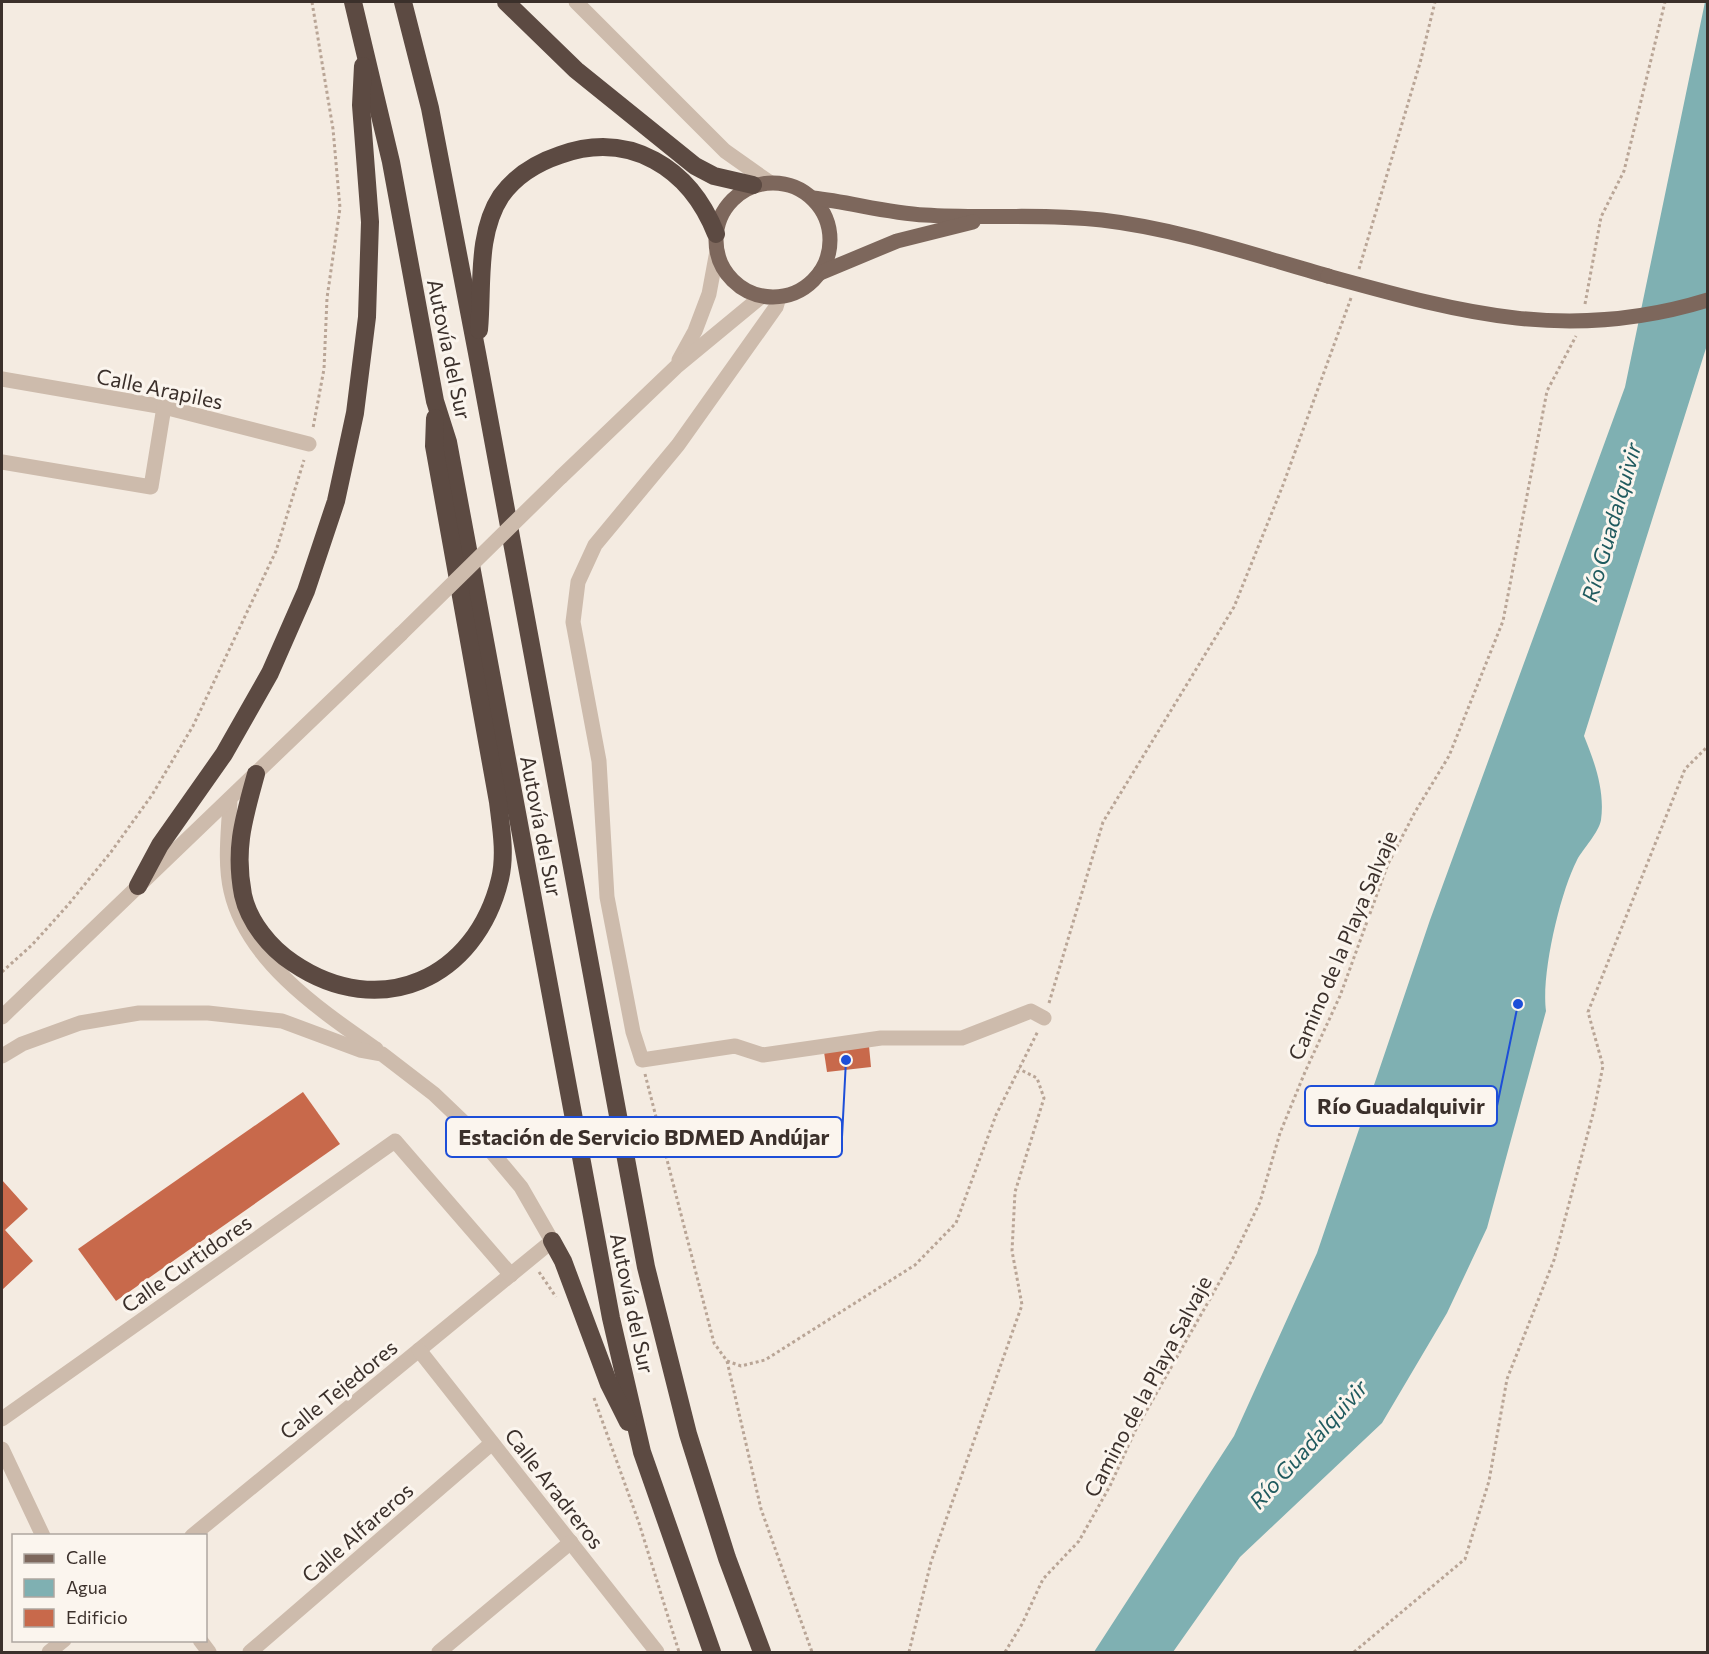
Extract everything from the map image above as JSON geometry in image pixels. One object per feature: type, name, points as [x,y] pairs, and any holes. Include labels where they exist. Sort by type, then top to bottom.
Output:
[{"type":"highway","name":"Autovía del Sur","points":[[352,2],[364,43],[391,162],[435,401],[448,442],[611,1318],[642,1452],[712,1653]]},
{"type":"highway","name":"Autovía del Sur","points":[[403,2],[430,108],[646,1267],[688,1434],[727,1558],[762,1653]]},
{"type":"highway","points":[[506,2],[576,70],[694,166],[714,176],[750,186]]},
{"type":"highway","points":[[138,886],[160,845],[224,754],[270,673],[306,591],[336,501],[355,413],[367,317],[370,222],[361,105],[364,43]]},
{"type":"highway","points":[[477,353],[483,257],[489,222],[501,197],[518,176],[543,160],[569,151],[596,146],[628,150],[651,158],[675,173],[692,191],[709,217],[716,242]]},
{"type":"highway","points":[[256,774],[240,836],[239,863],[243,897],[259,932],[283,957],[309,974],[341,987],[364,991],[396,988],[424,979],[452,962],[474,940],[490,911],[501,878],[502,843],[496,790],[434,446],[435,401]]},
{"type":"highway","points":[[552,1241],[563,1261],[609,1384],[642,1452]]},
{"type":"main road","points":[[785,183],[813,198],[829,226],[829,250],[820,273],[809,285],[795,293],[779,297],[762,296],[746,291],[722,267],[716,242],[719,219],[727,204],[750,186],[785,183]]},
{"type":"main road","points":[[813,198],[873,210],[924,215],[1050,216],[1104,220],[1170,232],[1429,304],[1517,319],[1555,322],[1630,317],[1707,300]]},
{"type":"main road","points":[[820,273],[897,241],[993,217]]},
{"type":"street","points":[[576,2],[725,151],[750,186]]},
{"type":"street","points":[[725,151],[750,186]]},
{"type":"street","points":[[676,367],[695,332],[709,294],[716,242]]},
{"type":"street","points":[[2,1017],[676,367],[762,296]]},
{"type":"street","points":[[779,297],[776,307],[678,445],[595,545],[578,582],[573,622],[599,761],[607,897],[633,1032],[642,1060],[735,1046],[763,1055],[881,1038],[962,1038],[1031,1011],[1044,1018]]},
{"type":"street","name":"Calle Arapiles","points":[[2,379],[164,407],[309,444]]},
{"type":"street","points":[[2,462],[151,487],[164,407]]},
{"type":"street","points":[[230,799],[227,854],[231,891],[245,930],[266,960],[327,1016],[434,1094],[479,1137],[521,1187],[552,1241]]},
{"type":"street","points":[[2,1056],[22,1044],[80,1023],[139,1013],[208,1013],[282,1021],[360,1050],[382,1054]]},
{"type":"street","name":"Calle Curtidores","points":[[2,1419],[395,1141],[511,1275]]},
{"type":"street","name":"Calle Tejedores","points":[[194,1534],[552,1241]]},
{"type":"street","name":"Calle Aradreros","points":[[419,1350],[657,1653]]},
{"type":"street","name":"Calle Alfareros","points":[[250,1653],[492,1443]]},
{"type":"street","points":[[2,1449],[41,1534]]},
{"type":"street","points":[[439,1653],[571,1542]]},
{"type":"street","points":[[49,1653],[63,1642]]},
{"type":"path","points":[[2,972],[32,945],[111,852],[152,795],[193,726],[276,551],[309,444],[324,369],[327,298],[340,208],[333,129],[312,2]]},
{"type":"path","points":[[1358,274],[1420,63],[1435,2]]},
{"type":"path","points":[[1584,305],[1601,217],[1624,171],[1665,2]]},
{"type":"path","points":[[727,1361],[741,1366],[765,1360],[915,1265],[956,1223],[996,1115],[1044,1018],[1103,822],[1234,607],[1283,485],[1352,296]]},
{"type":"path","name":"Camino de la Playa Salvaje","points":[[1005,1653],[1044,1579],[1079,1541],[1110,1486],[1135,1431],[1232,1260],[1260,1202],[1280,1133],[1340,996],[1388,864],[1415,812],[1449,756],[1503,621],[1547,391],[1575,339],[1578,327]]},
{"type":"path","points":[[1354,1653],[1465,1559],[1489,1481],[1507,1379],[1554,1260],[1604,1066],[1588,1012],[1685,769],[1707,746]]},
{"type":"path","points":[[642,1060],[714,1343],[727,1361],[761,1509],[812,1653]]},
{"type":"path","points":[[909,1653],[931,1562],[1022,1305],[1012,1251],[1015,1192],[1044,1098],[1037,1078],[1019,1069]]},
{"type":"path","points":[[530,1259],[558,1300]]},
{"type":"path","points":[[593,1394],[639,1523],[679,1653]]},
{"type":"water","points":[[1705,2],[1707,2],[1707,345],[1584,736],[1600,788],[1601,820],[1577,860],[1558,913],[1546,976],[1546,1011],[1487,1228],[1447,1313],[1382,1423],[1240,1557],[1173,1652],[1094,1652],[1234,1436],[1317,1253],[1430,920],[1625,387]]},
{"type":"building","points":[[869,1046],[871,1067],[827,1072],[824,1052]]},
{"type":"building","points":[[303,1092],[340,1144],[116,1301],[78,1249]]},
{"type":"building","points":[[2,1180],[28,1209],[5,1230],[33,1261],[2,1290]]},
{"type":"place","name":"Río Guadalquivir","points":[[1518,1004]]},
{"type":"place","name":"Estación de Servicio BDMED Andújar","points":[[846,1060]]}]
